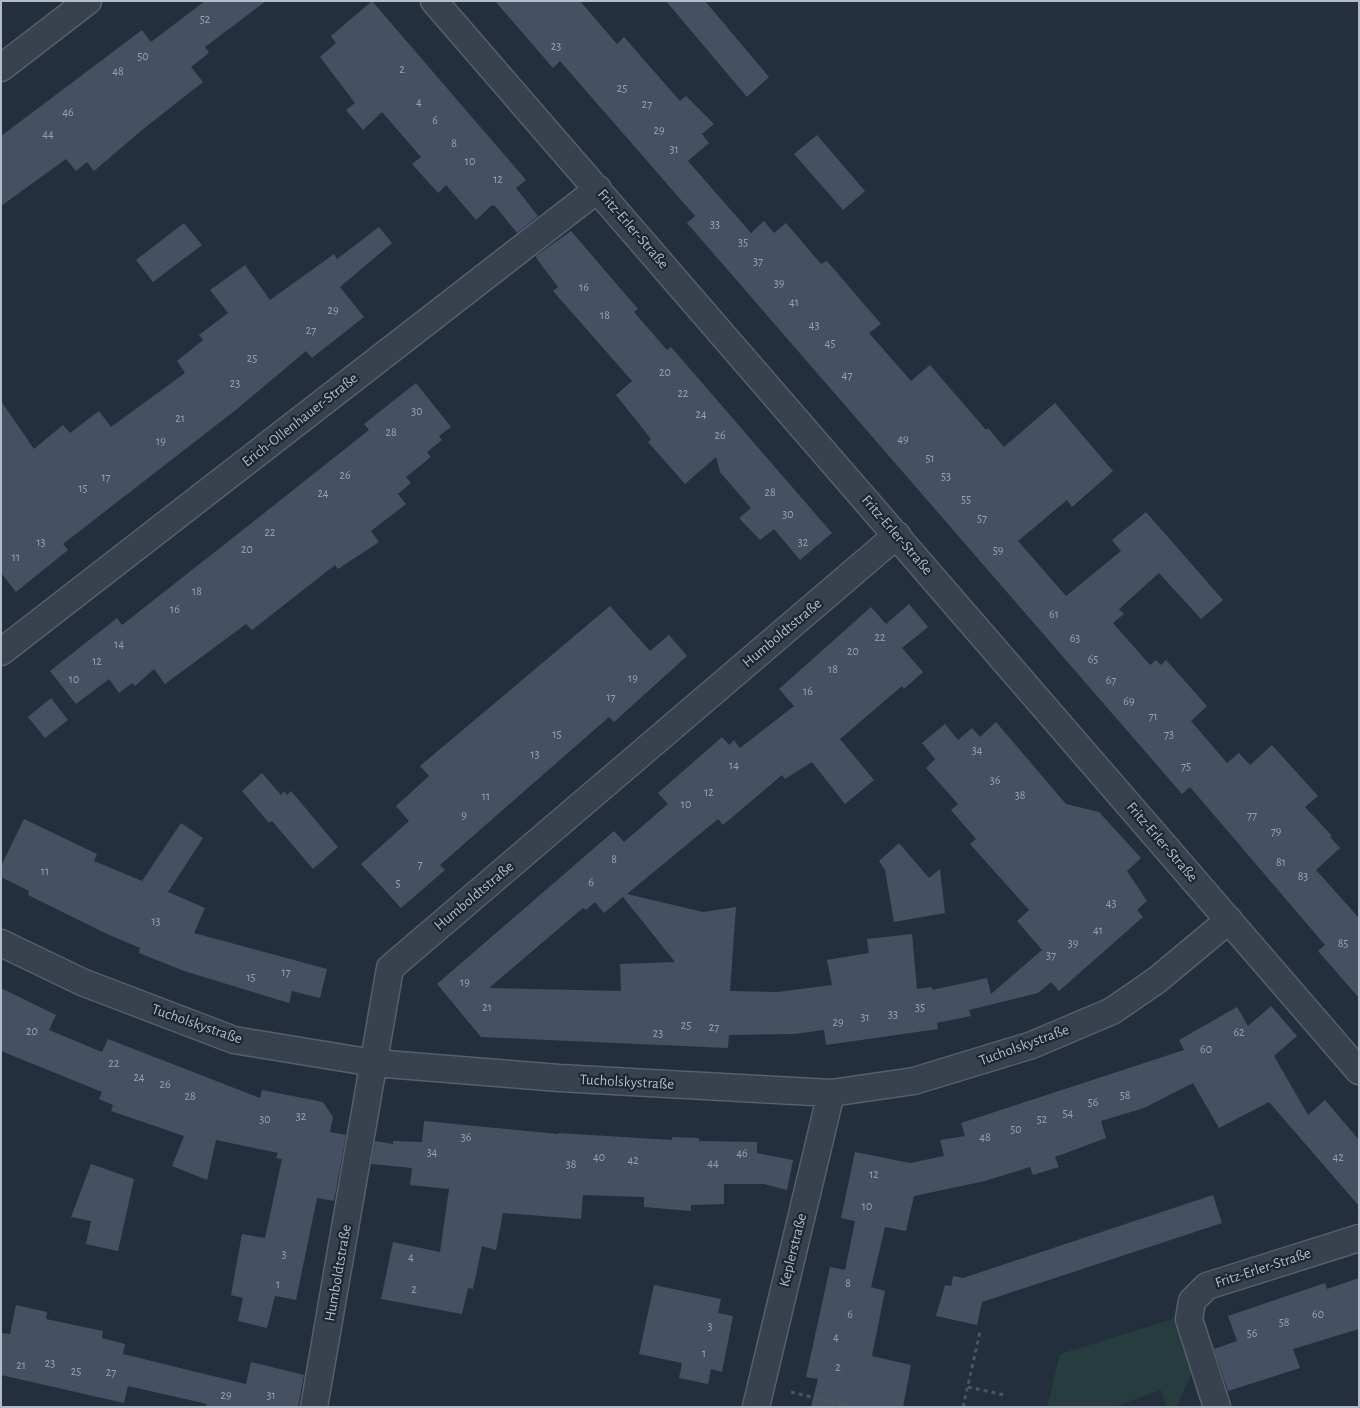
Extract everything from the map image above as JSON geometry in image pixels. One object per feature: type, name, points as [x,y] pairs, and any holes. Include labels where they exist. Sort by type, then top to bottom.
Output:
[{"type":"street","points":[[1,68],[88,1]]},
{"type":"street","name":"Fritz-Erler-Straße","points":[[434,1],[1359,1071]]},
{"type":"street","name":"Erich-Ollenhauer-Straße","points":[[1,652],[598,189]]},
{"type":"street","name":"Humboldtstraße","points":[[314,1407],[390,968],[897,535]]},
{"type":"street","name":"Tucholskystraße","points":[[1,943],[82,982],[234,1040],[374,1063],[559,1078],[831,1093],[914,1081],[1032,1045],[1112,1011],[1158,980],[1229,920]]},
{"type":"street","name":"Keplerstraße","points":[[759,1396],[831,1093]]},
{"type":"street","name":"Fritz-Erler-Straße","points":[[1217,1407],[1189,1319],[1192,1301],[1207,1286],[1359,1238]]},
{"type":"path","points":[[963,1407],[980,1332]]},
{"type":"path","points":[[968,1387],[1004,1395]]},
{"type":"path","points":[[759,1396],[853,1407]]},
{"type":"green space","points":[[1176,1318],[1193,1371],[1176,1407],[1166,1407],[1161,1390],[1113,1407],[1047,1407],[1060,1354]]},
{"type":"building","points":[[205,1],[266,1],[205,47],[209,53],[191,67],[203,82],[94,171],[87,162],[76,171],[66,159],[1,206],[1,136],[142,30],[151,42]]},
{"type":"building","points":[[372,1],[526,180],[516,188],[538,216],[517,233],[496,207],[492,205],[476,220],[446,185],[438,193],[412,164],[421,157],[382,112],[363,130],[346,110],[355,103],[320,57],[336,43],[331,36]]},
{"type":"building","points":[[495,1],[580,1],[617,44],[624,37],[680,101],[686,96],[714,124],[702,134],[709,143],[688,161],[751,233],[764,221],[774,233],[786,223],[821,264],[827,261],[881,324],[869,333],[911,381],[930,365],[986,430],[988,428],[1004,447],[1055,403],[1113,471],[1072,507],[1067,500],[1018,541],[1066,596],[1121,551],[1112,540],[1146,512],[1223,600],[1201,619],[1159,573],[1119,609],[1124,614],[1113,623],[1150,665],[1156,660],[1161,665],[1166,660],[1207,706],[1191,721],[1227,763],[1239,753],[1250,765],[1272,745],[1318,796],[1305,807],[1332,836],[1330,837],[1340,848],[1316,870],[1359,918],[1359,998],[1318,951],[1325,945],[1190,787],[1182,794],[687,223],[695,216],[560,61],[553,68]]},
{"type":"building","points":[[666,1],[705,1],[769,77],[747,97]]},
{"type":"building","points":[[817,135],[865,191],[843,210],[794,154]]},
{"type":"building","points":[[184,223],[202,245],[153,282],[136,260]]},
{"type":"building","points":[[379,227],[392,243],[340,287],[364,317],[312,358],[306,351],[237,409],[63,544],[68,550],[16,592],[1,573],[1,401],[34,449],[63,425],[70,433],[99,411],[111,427],[185,373],[177,361],[203,340],[199,335],[228,313],[210,290],[245,265],[270,300],[334,254],[337,259]]},
{"type":"building","points":[[571,231],[638,309],[634,312],[667,350],[671,347],[832,533],[800,560],[774,529],[760,540],[739,518],[751,508],[720,472],[716,457],[685,484],[648,442],[651,439],[616,395],[632,381],[553,291],[558,287],[537,259],[536,256]]},
{"type":"building","points":[[416,383],[451,427],[439,436],[442,440],[427,452],[431,457],[406,477],[411,483],[398,494],[406,504],[371,531],[379,542],[338,569],[335,565],[252,630],[246,624],[165,684],[154,669],[135,686],[132,683],[119,693],[109,679],[76,704],[50,671],[117,618],[122,625],[225,544],[369,430],[364,424]]},
{"type":"building","points":[[909,604],[928,627],[902,648],[923,672],[904,689],[902,686],[840,739],[874,780],[845,804],[812,762],[785,779],[782,775],[723,825],[718,819],[627,894],[703,912],[736,907],[730,991],[777,992],[832,985],[827,960],[869,953],[867,939],[912,934],[917,989],[932,987],[932,990],[987,978],[991,994],[1042,950],[1017,921],[1029,910],[970,844],[976,839],[951,810],[958,804],[926,768],[935,759],[922,743],[945,724],[958,740],[972,728],[980,737],[996,722],[1066,804],[1099,812],[1141,858],[1127,871],[1147,901],[1137,910],[1143,917],[1059,991],[1051,982],[1038,993],[969,1010],[971,1016],[937,1023],[938,1029],[826,1045],[824,1030],[794,1034],[729,1035],[728,1048],[481,1037],[437,984],[614,831],[624,842],[668,804],[658,793],[722,737],[729,745],[734,740],[740,748],[794,706],[779,689],[871,607],[886,624]],"holes":[[[623,897],[675,962],[620,964],[621,991],[489,988],[583,908],[586,910],[595,902],[604,913]]]},
{"type":"building","points":[[610,606],[650,651],[669,635],[687,656],[614,722],[609,717],[440,865],[445,870],[401,908],[361,864],[409,821],[396,806],[429,776],[420,766]]},
{"type":"building","points":[[51,698],[68,720],[45,738],[28,717]]},
{"type":"building","points":[[262,773],[281,795],[284,791],[287,795],[291,791],[338,847],[313,869],[272,821],[269,823],[242,791]]},
{"type":"building","points":[[24,819],[97,854],[94,861],[142,881],[181,823],[203,838],[168,892],[205,908],[194,933],[327,969],[320,998],[292,991],[289,1003],[184,971],[139,953],[140,948],[28,895],[29,891],[1,877],[1,866]]},
{"type":"building","points":[[899,843],[929,878],[940,869],[945,913],[894,922],[885,870],[879,861]]},
{"type":"building","points":[[1,988],[56,1015],[49,1030],[102,1052],[108,1039],[260,1098],[262,1090],[323,1102],[333,1117],[330,1132],[346,1135],[334,1201],[317,1198],[296,1300],[275,1296],[267,1328],[238,1321],[243,1298],[231,1295],[242,1234],[265,1238],[282,1159],[276,1158],[278,1153],[216,1140],[207,1180],[172,1166],[184,1136],[111,1111],[113,1105],[99,1099],[102,1092],[1,1051]]},
{"type":"building","points":[[1271,1006],[1297,1036],[1274,1056],[1308,1115],[1325,1100],[1359,1140],[1359,1206],[1269,1102],[1219,1128],[1193,1083],[1144,1108],[1101,1121],[1106,1138],[1055,1157],[1059,1167],[1033,1175],[1030,1167],[985,1181],[914,1196],[906,1231],[885,1227],[871,1287],[885,1291],[872,1356],[911,1365],[903,1407],[811,1407],[818,1379],[806,1377],[830,1267],[845,1270],[855,1221],[841,1218],[855,1152],[910,1163],[944,1156],[940,1140],[965,1136],[961,1123],[1184,1050],[1179,1040],[1237,1007],[1248,1026]]},
{"type":"building","points":[[424,1121],[558,1134],[672,1140],[672,1137],[699,1138],[699,1141],[757,1142],[757,1153],[793,1160],[787,1190],[764,1184],[724,1184],[724,1204],[691,1205],[691,1211],[644,1207],[644,1197],[583,1195],[581,1219],[503,1213],[496,1250],[482,1246],[473,1289],[468,1288],[462,1314],[381,1299],[393,1242],[440,1252],[449,1189],[410,1185],[412,1168],[371,1164],[375,1141],[393,1144],[393,1141],[422,1142]]},
{"type":"building","points":[[91,1164],[134,1179],[118,1251],[86,1244],[91,1221],[71,1217]]},
{"type":"building","points":[[1213,1195],[1222,1223],[982,1302],[977,1325],[936,1316],[945,1285],[951,1286],[953,1276],[963,1278]]},
{"type":"building","points":[[1359,1278],[1359,1329],[1293,1349],[1300,1368],[1228,1391],[1214,1349],[1237,1341],[1228,1316],[1325,1283],[1327,1289]]},
{"type":"building","points":[[654,1285],[721,1299],[718,1313],[733,1316],[722,1372],[711,1369],[708,1384],[679,1378],[682,1363],[639,1354]]},
{"type":"building","points":[[16,1305],[47,1312],[46,1319],[103,1331],[102,1338],[125,1344],[123,1354],[188,1370],[246,1384],[251,1362],[304,1375],[298,1407],[206,1407],[207,1404],[128,1386],[124,1403],[1,1375],[1,1333],[10,1334]]}]
